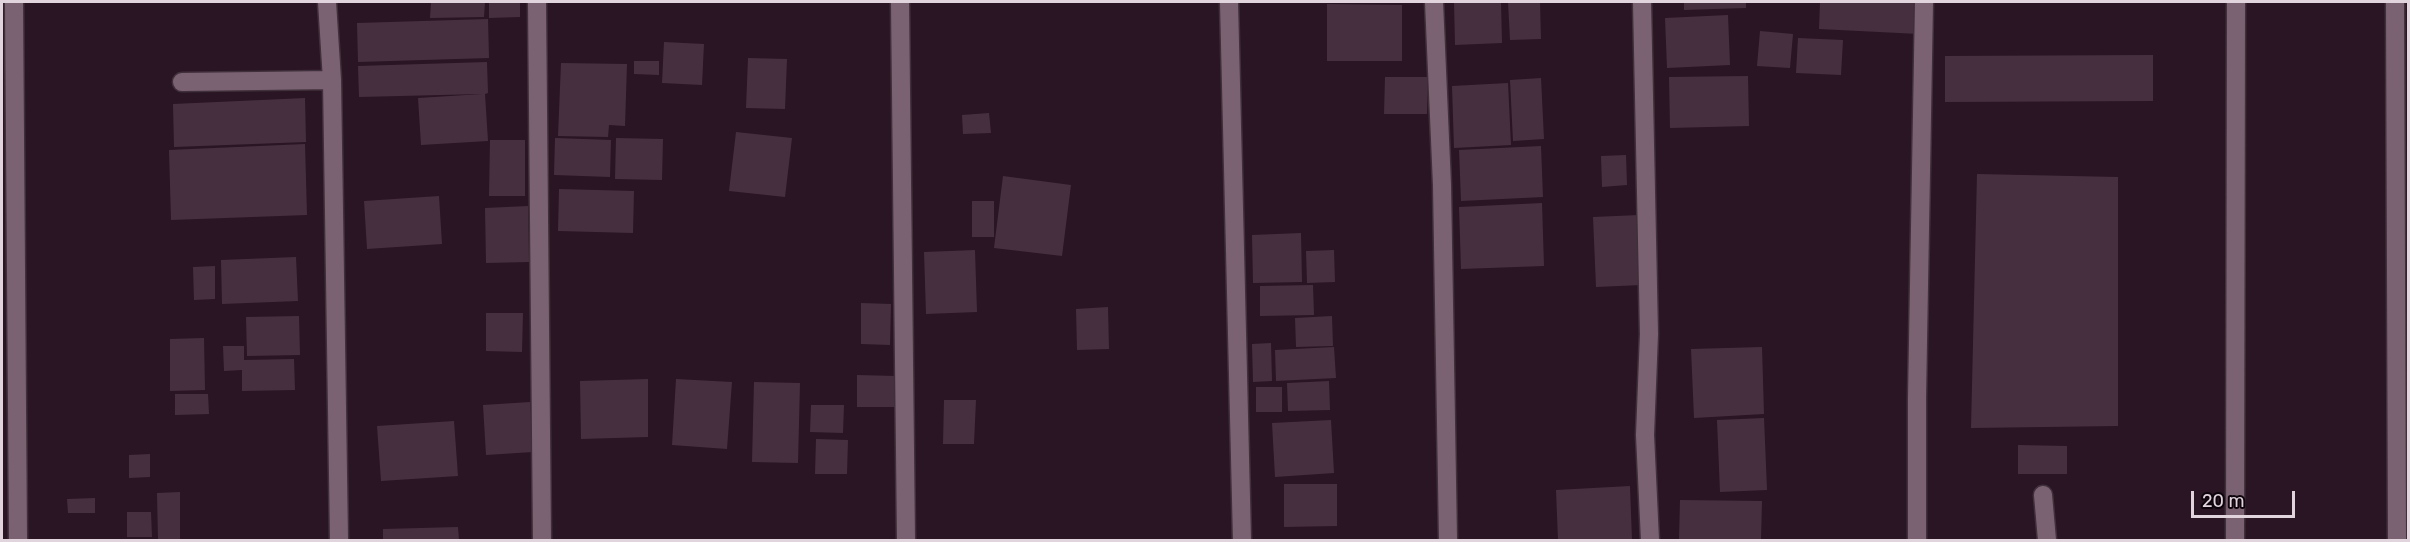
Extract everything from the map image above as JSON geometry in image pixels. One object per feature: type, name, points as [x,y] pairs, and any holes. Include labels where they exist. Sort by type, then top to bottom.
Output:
[{"type":"street","points":[[14,2],[18,540]]},
{"type":"street","points":[[327,2],[332,80],[339,540]]},
{"type":"street","points":[[537,2],[542,540]]},
{"type":"street","points":[[900,2],[906,540]]},
{"type":"street","points":[[1229,2],[1242,540]]},
{"type":"street","points":[[1434,2],[1442,185],[1448,540]]},
{"type":"street","points":[[1642,2],[1649,334],[1645,435],[1650,540]]},
{"type":"street","points":[[1917,540],[1917,398],[1924,2]]},
{"type":"street","points":[[2235,540],[2236,2]]},
{"type":"street","points":[[2395,2],[2397,540]]},
{"type":"street","points":[[182,82],[332,80]]},
{"type":"street","points":[[2043,495],[2047,540]]},
{"type":"building","points":[[431,2],[485,2],[484,17],[430,18]]},
{"type":"building","points":[[489,2],[520,2],[520,17],[489,18]]},
{"type":"building","points":[[1454,2],[1501,2],[1502,43],[1455,45]]},
{"type":"building","points":[[1508,2],[1540,2],[1541,39],[1510,40]]},
{"type":"building","points":[[1684,2],[1746,2],[1746,8],[1684,10]]},
{"type":"building","points":[[1820,2],[1921,2],[1919,34],[1819,29]]},
{"type":"building","points":[[1327,4],[1402,5],[1402,61],[1327,61]]},
{"type":"building","points":[[1728,15],[1730,65],[1667,68],[1665,18]]},
{"type":"building","points":[[488,19],[489,58],[358,62],[357,23]]},
{"type":"building","points":[[1760,31],[1793,34],[1790,68],[1757,66]]},
{"type":"building","points":[[1798,38],[1843,40],[1841,75],[1796,73]]},
{"type":"building","points":[[664,42],[704,44],[702,85],[662,83]]},
{"type":"building","points":[[2153,55],[2153,101],[1945,102],[1945,56]]},
{"type":"building","points":[[748,58],[787,59],[785,109],[746,108]]},
{"type":"building","points":[[634,61],[659,61],[659,75],[634,74]]},
{"type":"building","points":[[487,62],[488,93],[485,94],[488,141],[421,145],[418,98],[482,94],[359,97],[358,66]]},
{"type":"building","points":[[561,63],[627,64],[625,126],[609,125],[608,137],[558,136]]},
{"type":"building","points":[[1748,76],[1749,126],[1670,128],[1669,77]]},
{"type":"building","points":[[1385,77],[1428,77],[1427,114],[1384,114]]},
{"type":"building","points":[[1541,78],[1544,139],[1513,141],[1510,80]]},
{"type":"building","points":[[1508,83],[1511,145],[1454,148],[1452,86]]},
{"type":"building","points":[[305,98],[306,142],[174,147],[173,104]]},
{"type":"building","points":[[989,113],[991,133],[963,134],[962,115]]},
{"type":"building","points":[[736,132],[792,138],[785,197],[729,191]]},
{"type":"building","points":[[555,138],[611,140],[610,177],[554,175]]},
{"type":"building","points":[[616,138],[663,139],[662,180],[615,179]]},
{"type":"building","points":[[490,140],[525,140],[525,196],[489,196]]},
{"type":"building","points":[[305,144],[307,215],[171,220],[169,150]]},
{"type":"building","points":[[1541,146],[1543,197],[1461,201],[1459,150]]},
{"type":"building","points":[[1626,155],[1627,185],[1602,187],[1601,156]]},
{"type":"building","points":[[1977,174],[2118,177],[2118,426],[1971,428]]},
{"type":"building","points":[[1003,176],[1071,185],[1062,256],[994,248]]},
{"type":"building","points":[[559,189],[634,191],[633,233],[558,231]]},
{"type":"building","points":[[439,196],[442,244],[367,249],[364,201]]},
{"type":"building","points":[[972,201],[994,201],[994,237],[972,237]]},
{"type":"building","points":[[1542,203],[1544,266],[1461,269],[1459,207]]},
{"type":"building","points":[[528,206],[529,262],[486,263],[485,208]]},
{"type":"building","points":[[1639,215],[1642,285],[1596,287],[1593,217]]},
{"type":"building","points":[[1301,233],[1302,282],[1253,283],[1252,235]]},
{"type":"building","points":[[975,250],[977,312],[926,314],[924,252]]},
{"type":"building","points":[[1334,250],[1335,282],[1307,283],[1306,251]]},
{"type":"building","points":[[296,257],[298,301],[222,304],[221,260]]},
{"type":"building","points":[[215,266],[215,299],[194,300],[193,267]]},
{"type":"building","points":[[1313,285],[1314,315],[1260,316],[1260,286]]},
{"type":"building","points":[[861,303],[891,304],[890,345],[861,344]]},
{"type":"building","points":[[1108,307],[1109,349],[1077,350],[1076,309]]},
{"type":"building","points":[[486,313],[523,313],[522,352],[486,351]]},
{"type":"building","points":[[299,316],[300,355],[247,356],[246,317]]},
{"type":"building","points":[[1332,316],[1333,346],[1296,347],[1295,318]]},
{"type":"building","points":[[204,338],[205,390],[170,391],[170,339]]},
{"type":"building","points":[[1271,343],[1272,381],[1253,382],[1252,344]]},
{"type":"building","points":[[223,346],[244,346],[244,360],[294,359],[295,390],[242,391],[242,370],[224,371]]},
{"type":"building","points":[[1334,347],[1336,378],[1276,381],[1275,350]]},
{"type":"building","points":[[1762,347],[1764,414],[1694,418],[1691,349]]},
{"type":"building","points":[[857,375],[896,376],[895,407],[857,407]]},
{"type":"building","points":[[648,379],[648,437],[581,439],[580,381]]},
{"type":"building","points":[[676,379],[732,382],[727,449],[672,445]]},
{"type":"building","points":[[1329,381],[1330,410],[1288,411],[1287,383]]},
{"type":"building","points":[[754,382],[800,383],[798,463],[752,462]]},
{"type":"building","points":[[1256,387],[1282,387],[1282,412],[1256,412]]},
{"type":"building","points":[[175,394],[208,394],[209,414],[175,415]]},
{"type":"building","points":[[944,400],[976,400],[974,444],[943,444]]},
{"type":"building","points":[[530,402],[533,452],[486,455],[483,405]]},
{"type":"building","points":[[811,405],[844,405],[843,433],[810,432]]},
{"type":"building","points":[[1764,418],[1767,490],[1720,492],[1717,420]]},
{"type":"building","points":[[1331,420],[1334,473],[1275,477],[1272,423]]},
{"type":"building","points":[[454,421],[458,476],[381,481],[377,426]]},
{"type":"building","points":[[816,439],[848,440],[847,474],[815,474]]},
{"type":"building","points":[[2018,445],[2067,446],[2067,474],[2018,474]]},
{"type":"building","points":[[150,454],[150,477],[129,478],[129,455]]},
{"type":"building","points":[[1284,484],[1337,484],[1337,526],[1284,527]]},
{"type":"building","points":[[1630,486],[1632,540],[1558,540],[1556,490]]},
{"type":"building","points":[[180,492],[180,540],[158,540],[157,493]]},
{"type":"building","points":[[95,498],[95,513],[68,513],[67,499]]},
{"type":"building","points":[[1680,500],[1762,501],[1761,540],[1679,540]]},
{"type":"building","points":[[127,512],[151,512],[152,537],[127,537]]},
{"type":"building","points":[[458,527],[459,540],[383,540],[383,529]]}]
